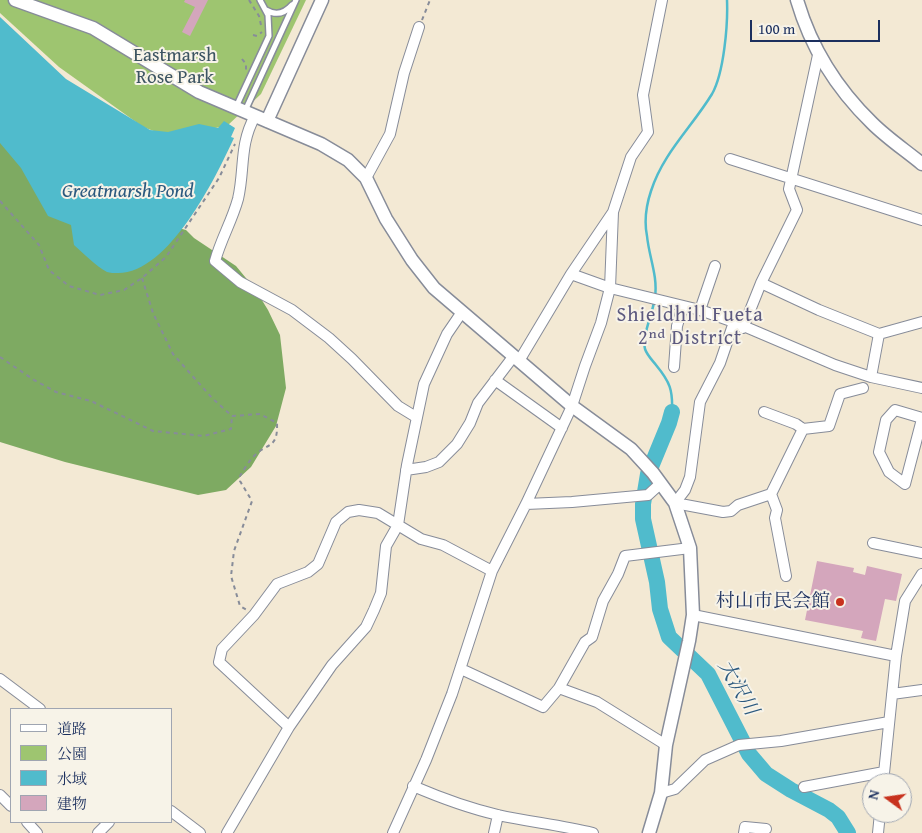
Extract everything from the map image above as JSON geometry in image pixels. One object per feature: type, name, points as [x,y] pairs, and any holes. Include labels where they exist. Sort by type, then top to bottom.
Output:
[{"type":"street","points":[[15,0],[93,28],[199,92],[321,144],[348,160],[366,178],[386,219],[412,260],[434,288],[572,406],[631,449],[653,473],[675,503],[690,548],[693,615],[666,745],[661,793],[649,833]]},
{"type":"street","points":[[322,0],[251,114],[244,146],[243,172],[232,220],[218,247],[215,261],[240,282],[292,310],[329,338],[398,406],[416,417]]},
{"type":"street","points":[[392,833],[426,760],[460,669],[492,571],[572,406],[601,323],[610,288],[613,212],[631,157],[648,132],[643,95],[662,0]]},
{"type":"street","points":[[797,0],[805,26],[818,55],[846,95],[872,124],[922,164]]},
{"type":"street","points":[[366,178],[390,134],[404,73],[419,27]]},
{"type":"street","points":[[675,503],[685,490],[690,477],[700,402],[797,210],[789,189],[818,55]]},
{"type":"street","points":[[730,159],[922,220]]},
{"type":"street","points":[[406,470],[426,467],[439,462],[457,444],[470,423],[478,403],[495,380],[516,359],[613,212]]},
{"type":"street","points":[[700,310],[715,266]]},
{"type":"street","points":[[571,274],[610,288],[700,310],[835,365],[871,377],[922,388]]},
{"type":"street","points":[[760,283],[819,310],[879,334],[922,322]]},
{"type":"street","points":[[674,367],[677,326],[682,306]]},
{"type":"street","points":[[227,833],[289,727],[332,665],[366,627],[381,593],[386,546],[398,525],[406,470],[424,384],[447,334],[462,312]]},
{"type":"street","points":[[871,377],[879,334]]},
{"type":"street","points":[[495,380],[562,428]]},
{"type":"street","points":[[764,412],[796,424],[803,429],[829,426],[840,394],[863,388]]},
{"type":"street","points":[[894,410],[922,418],[905,484],[889,472],[879,452],[886,420],[894,410]]},
{"type":"street","points":[[675,503],[723,512],[730,511],[738,506],[771,494],[803,429]]},
{"type":"street","points":[[526,504],[572,502],[645,494],[660,484]]},
{"type":"street","points":[[771,494],[777,510],[775,518],[786,576]]},
{"type":"street","points":[[289,727],[219,662],[222,649],[254,615],[277,584],[308,572],[318,564],[336,522],[348,512],[359,510],[378,513],[421,539],[443,545],[492,571]]},
{"type":"street","points":[[874,543],[922,553]]},
{"type":"street","points":[[460,669],[543,707],[559,688],[585,642],[592,637],[603,601],[618,574],[625,556],[690,548]]},
{"type":"street","points":[[804,787],[884,772],[896,656],[905,601],[922,574]]},
{"type":"street","points":[[693,615],[896,656]]},
{"type":"street","points":[[2,683],[39,708]]},
{"type":"street","points":[[559,688],[597,702],[666,745]]},
{"type":"street","points":[[892,694],[922,690]]},
{"type":"street","points":[[661,793],[675,789],[705,760],[744,745],[780,741],[889,722]]},
{"type":"street","points":[[414,786],[452,802],[498,815],[565,830],[593,833]]},
{"type":"street","points":[[0,795],[10,805]]},
{"type":"street","points":[[172,812],[200,833]]},
{"type":"street","points":[[494,833],[498,815]]},
{"type":"street","points":[[28,823],[37,833]]},
{"type":"street","points":[[98,833],[108,823]]},
{"type":"street","points":[[744,833],[745,827],[766,829]]},
{"type":"lane","points":[[251,114],[269,36],[269,22],[260,0]]},
{"type":"lane","points":[[251,114],[295,0]]},
{"type":"lane","points":[[265,10],[273,13],[282,13],[295,0]]},
{"type":"path","points":[[249,0],[259,16],[262,29],[262,33],[253,36]]},
{"type":"path","points":[[419,27],[430,0]]},
{"type":"path","points":[[242,59],[246,64],[243,77]]},
{"type":"path","points":[[0,200],[39,245],[49,270],[69,286],[100,295],[124,290],[166,258],[219,178],[238,138]]},
{"type":"path","points":[[142,278],[154,313],[173,354],[212,398],[232,416],[260,414],[277,423],[277,435],[273,443],[254,456],[240,476],[240,481],[252,501],[234,551],[231,576],[240,606],[254,615]]},
{"type":"path","points":[[0,357],[56,392],[91,401],[153,431],[204,436],[231,429],[232,416]]},
{"type":"green space","name":"Eastmarsh Rose Park","points":[[0,0],[306,0],[261,94],[227,126],[167,136],[143,127],[59,67],[0,13]]},
{"type":"green space","points":[[0,132],[152,221],[186,230],[194,238],[236,266],[255,289],[280,335],[286,388],[276,426],[251,467],[226,490],[198,495],[65,462],[0,442]]},
{"type":"water","name":"Greatmarsh Pond","points":[[0,17],[66,79],[150,130],[168,132],[199,124],[218,128],[224,121],[235,128],[231,137],[234,138],[226,156],[188,221],[155,258],[137,269],[118,273],[107,272],[74,245],[71,225],[48,216],[21,168],[0,143]]},
{"type":"building","points":[[185,0],[208,0],[190,36],[182,32],[195,7],[184,2]]},
{"type":"building","points":[[817,561],[854,568],[853,572],[865,575],[867,566],[902,574],[896,601],[885,599],[876,641],[861,638],[863,631],[805,620]]},
{"type":"waterway","points":[[655,297],[656,289],[646,225],[648,202],[656,177],[663,164],[704,106],[716,85],[720,74],[724,48],[727,0]]},
{"type":"waterway","points":[[654,302],[644,344],[648,355],[667,382],[671,392],[672,412]]},
{"type":"waterway","name":"大沢川","points":[[672,412],[648,474],[643,504],[643,519],[657,582],[660,609],[669,637],[708,674],[749,754],[766,774],[829,810],[838,817],[848,833]]},
{"type":"place","name":"村山市民会館","points":[[840,602]]},
{"type":"district","name":"Shieldhill Fueta 2ⁿᵈ District","points":[[690,328]]}]
